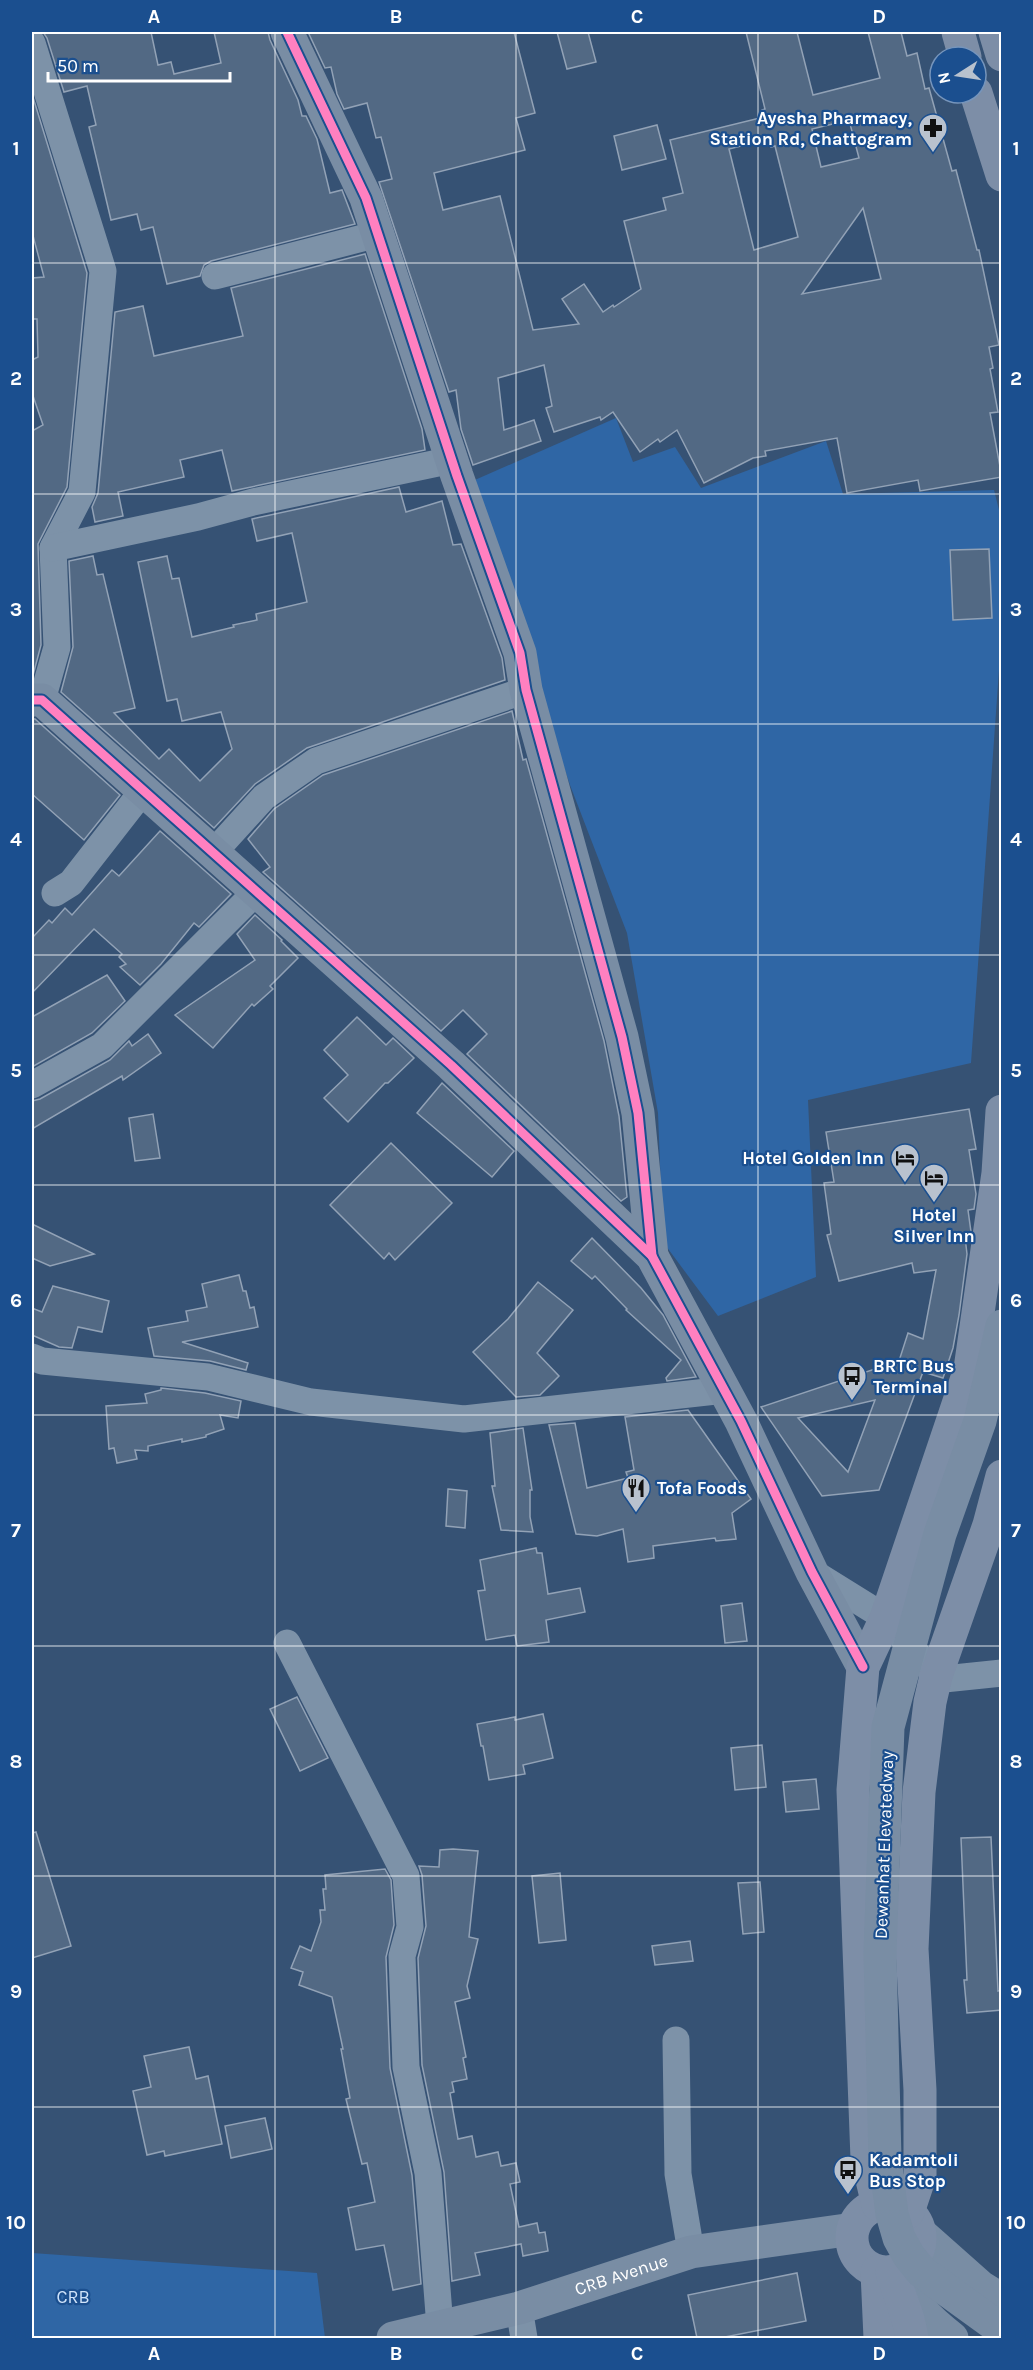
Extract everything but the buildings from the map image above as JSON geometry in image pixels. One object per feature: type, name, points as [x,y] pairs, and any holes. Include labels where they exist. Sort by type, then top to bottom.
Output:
[{"type":"main road","points":[[995,32],[1002,55]]},
{"type":"main road","points":[[980,105],[1002,175]]},
{"type":"main road","points":[[902,2216],[862,2214],[853,2229],[852,2247],[862,2263],[891,2270],[914,2258],[919,2245],[902,2216],[867,2159],[853,1790],[863,1667],[886,1618],[970,1369],[998,1173],[1002,1111]]},
{"type":"main road","points":[[902,2216],[920,2176],[920,2090],[912,1949],[919,1792],[930,1702],[936,1676],[989,1525],[1002,1476]]},
{"type":"main road","points":[[880,2338],[891,2270]]},
{"type":"main road","points":[[891,2270],[912,2338]]},
{"type":"street","points":[[288,32],[366,198],[452,460],[520,653],[526,690],[622,1037],[638,1113],[652,1256]]},
{"type":"street","points":[[32,43],[103,271],[82,492],[53,548],[57,647],[37,700],[214,852],[451,1065],[652,1256],[725,1390],[812,1572],[863,1667]]},
{"type":"street","points":[[215,276],[378,234]]},
{"type":"street","points":[[53,548],[198,517],[253,502],[452,460]]},
{"type":"street","points":[[214,852],[264,797],[316,761],[526,690]]},
{"type":"street","points":[[55,893],[71,883],[142,792]]},
{"type":"street","points":[[32,1085],[102,1047],[257,891]]},
{"type":"street","name":"Dewanhat Elevatedway","points":[[1002,1326],[980,1421],[940,1534],[888,1727],[880,1953],[885,2159],[892,2214],[899,2238],[909,2256],[922,2272],[1002,2330]]},
{"type":"street","points":[[32,1357],[42,1361],[208,1377],[311,1402],[464,1419],[725,1390]]},
{"type":"street","points":[[812,1572],[886,1618],[936,1676],[944,1679],[1002,1673]]},
{"type":"street","points":[[287,1643],[406,1876],[410,1927],[402,1956],[406,2067],[428,2173],[440,2327]]},
{"type":"street","points":[[676,2040],[678,2174],[691,2252]]},
{"type":"street","points":[[902,2216],[981,2287],[1002,2300]]},
{"type":"street","name":"CRB Avenue","points":[[393,2338],[440,2327],[521,2323],[691,2252],[853,2229]]},
{"type":"street","points":[[891,2270],[910,2292],[928,2320],[952,2338]]},
{"type":"green space","points":[[616,418],[633,462],[675,447],[701,488],[826,441],[843,494],[994,490],[1001,518],[1001,642],[971,1063],[808,1100],[816,1277],[718,1316],[663,1242],[658,1113],[627,933],[570,785],[468,483]]},
{"type":"green space","name":"CRB","points":[[32,2253],[317,2273],[325,2338],[32,2338]]},
{"type":"cycle path","points":[[287,32],[366,198],[457,476],[520,653],[526,690],[622,1037],[638,1113],[652,1256]]},
{"type":"cycle path","points":[[32,700],[42,700],[451,1065],[652,1256],[741,1421],[812,1572],[863,1667]]},
{"type":"place","name":"Ayesha Pharmacy, Station Rd, Chattogram","points":[[933,154]]},
{"type":"place","name":"Hotel Golden Inn","points":[[905,1184]]},
{"type":"place","name":"Hotel Silver Inn","points":[[934,1204]]},
{"type":"place","name":"BRTC Bus Terminal","points":[[852,1402]]},
{"type":"place","name":"Tofa Foods","points":[[636,1514]]},
{"type":"place","name":"Kadamtoli Bus Stop","points":[[848,2196]]}]
